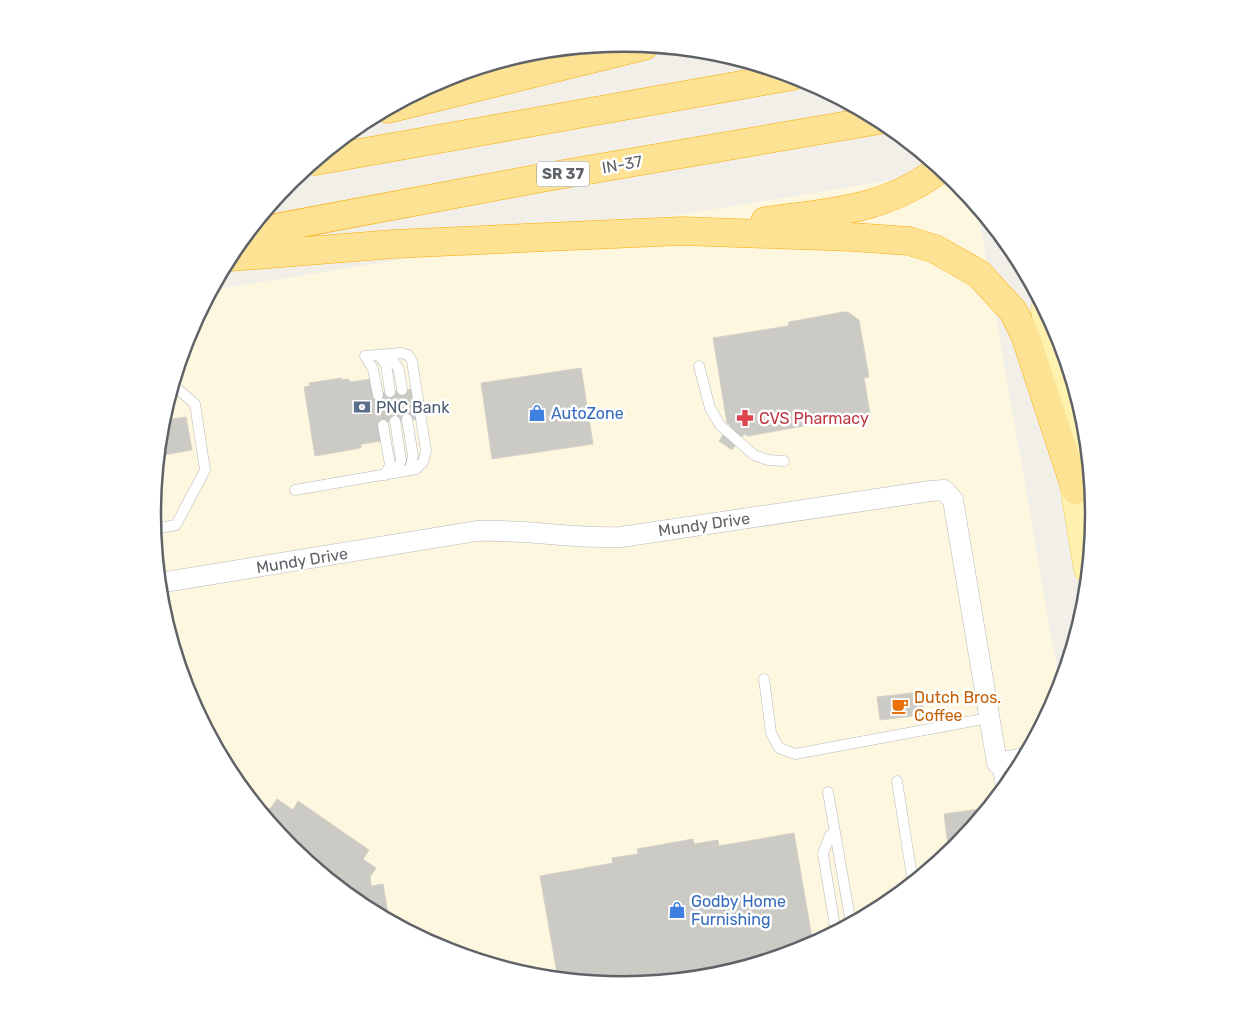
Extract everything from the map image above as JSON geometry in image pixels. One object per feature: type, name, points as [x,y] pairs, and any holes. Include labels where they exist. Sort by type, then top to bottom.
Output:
[{"type":"highway","points":[[414,103],[619,52]]},
{"type":"highway","points":[[329,159],[776,79]]},
{"type":"highway","name":"IN-37","points":[[258,231],[541,178],[867,122]]},
{"type":"highway","points":[[240,256],[394,244],[682,231],[859,209],[892,198],[934,173]]},
{"type":"highway","points":[[682,231],[852,237],[909,242],[935,249],[962,262],[979,274],[999,294],[1013,312],[1025,335],[1076,490]]},
{"type":"main road","points":[[1050,337],[1084,543]]},
{"type":"street","name":"Mundy Drive","points":[[166,583],[477,531],[512,531],[598,538],[621,536],[930,490],[944,490],[953,500],[997,763]]},
{"type":"street","points":[[997,763],[1014,760]]},
{"type":"lane","points":[[390,354],[398,370],[402,390]]},
{"type":"lane","points":[[378,355],[386,364],[390,392]]},
{"type":"lane","points":[[295,490],[396,473],[420,467],[426,451],[412,361],[408,355],[365,356],[373,369],[378,395]]},
{"type":"lane","points":[[698,366],[710,408],[720,425],[754,455],[768,460],[784,461]]},
{"type":"lane","points":[[161,528],[176,525],[206,470],[195,404],[179,390]]},
{"type":"lane","points":[[407,419],[413,456],[410,470]]},
{"type":"lane","points":[[395,421],[401,460],[396,473]]},
{"type":"lane","points":[[383,425],[390,465],[385,475]]},
{"type":"lane","points":[[764,679],[772,733],[779,748],[795,754],[990,718]]},
{"type":"lane","points":[[997,763],[1000,781]]},
{"type":"lane","points":[[897,781],[912,875]]},
{"type":"lane","points":[[828,792],[850,917]]},
{"type":"lane","points":[[835,832],[830,834],[823,854],[835,925]]},
{"type":"shaded area","points":[[935,173],[979,221],[1057,671],[1050,691],[1023,746],[990,796],[970,819],[928,862],[904,881],[880,899],[827,929],[772,952],[743,961],[683,973],[653,976],[593,976],[563,973],[503,961],[474,952],[419,929],[392,915],[366,899],[318,862],[296,841],[256,796],[223,745],[209,719],[196,691],[177,634],[170,605],[162,545],[161,514],[165,454],[170,424],[186,366],[196,338],[220,289]]},
{"type":"building","name":"CVS Pharmacy","points":[[848,312],[859,320],[869,377],[864,378],[870,414],[748,436],[744,434],[732,450],[719,441],[730,425],[727,423],[713,338],[788,326],[789,322]]},
{"type":"building","name":"AutoZone","points":[[581,368],[593,444],[492,459],[481,383]]},
{"type":"building","name":"PNC Bank","points":[[342,378],[342,380],[349,379],[350,382],[372,379],[379,393],[414,389],[419,419],[385,422],[382,441],[361,444],[361,448],[315,456],[304,387],[310,386],[309,383]]},
{"type":"building","points":[[186,417],[192,450],[165,455],[171,419]]},
{"type":"building","name":"Dutch Bros. Coffee","points":[[921,692],[923,715],[880,720],[877,697]]},
{"type":"building","points":[[277,799],[293,810],[298,801],[369,850],[363,859],[376,868],[370,877],[371,886],[383,884],[388,912],[366,899],[318,862],[267,809],[271,808]]},
{"type":"building","points":[[979,809],[948,843],[944,814]]},
{"type":"building","name":"Godby Home Furnishing","points":[[794,833],[812,936],[772,952],[743,961],[683,973],[653,976],[593,976],[557,972],[540,876],[613,863],[612,858],[638,854],[637,849],[693,839],[694,844],[718,840],[719,846]]},
{"type":"place","name":"PNC Bank","points":[[362,407]]},
{"type":"place","name":"AutoZone","points":[[537,413]]},
{"type":"place","name":"CVS Pharmacy","points":[[745,418]]},
{"type":"place","name":"Dutch Bros. Coffee","points":[[900,706]]},
{"type":"place","name":"Godby Home Furnishing","points":[[677,910]]}]
